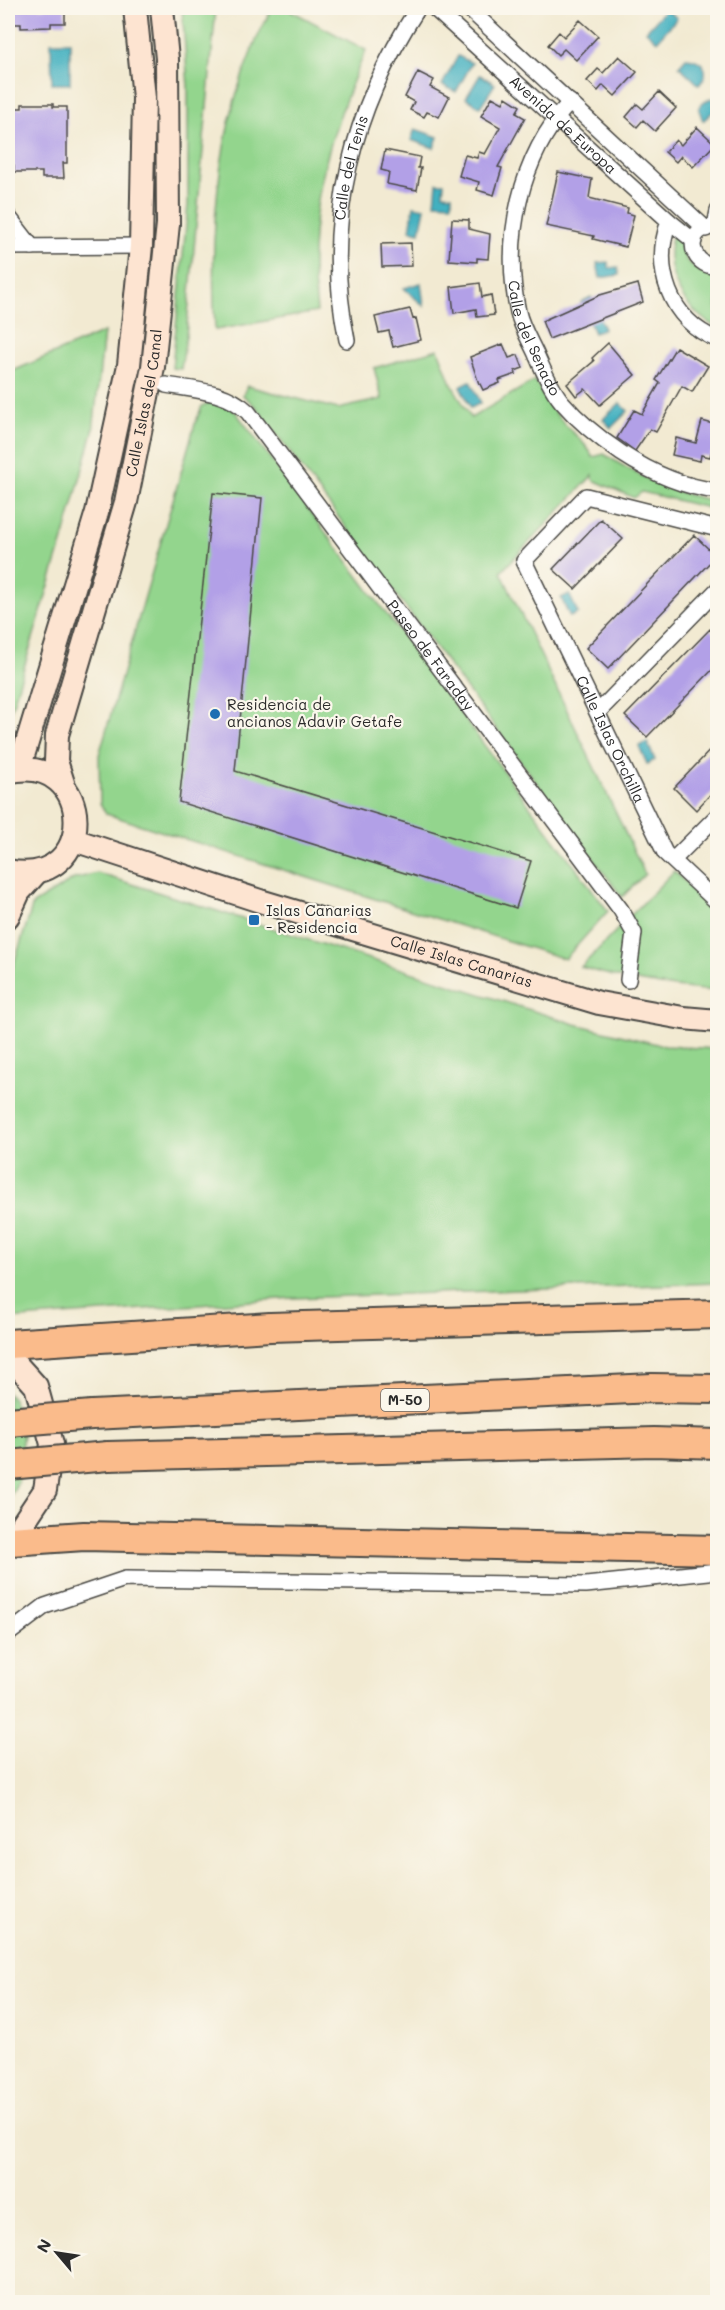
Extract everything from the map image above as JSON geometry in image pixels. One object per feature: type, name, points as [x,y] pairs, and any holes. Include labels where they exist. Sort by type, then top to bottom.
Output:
[{"type":"highway","points":[[8,1344],[270,1327],[717,1314]]},
{"type":"highway","points":[[647,1315],[717,1320]]},
{"type":"highway","name":"M-50","points":[[8,1422],[92,1415],[652,1388],[717,1389]]},
{"type":"highway","points":[[8,1465],[108,1456],[654,1442],[717,1444]]},
{"type":"highway","points":[[9,1542],[84,1536],[717,1550]]},
{"type":"street","name":"Calle Islas del Canal","points":[[13,770],[102,490],[129,365],[141,246],[144,98],[135,8]]},
{"type":"street","name":"Calle Islas del Canal","points":[[74,840],[77,826],[76,812],[72,798],[64,786],[56,760],[57,735],[126,502],[153,367],[168,225],[167,59],[162,8]]},
{"type":"street","name":"Calle del Tenis","points":[[347,340],[340,299],[338,251],[341,200],[348,162],[370,97],[397,39],[418,8]]},
{"type":"street","name":"Avenida de Europa","points":[[434,8],[694,241]]},
{"type":"street","name":"Avenida de Europa","points":[[468,8],[570,102],[714,223]]},
{"type":"street","name":"Calle del Senado","points":[[570,102],[543,135],[527,173],[515,219],[513,265],[519,314],[543,371],[561,400],[591,433],[639,465],[659,475],[702,489],[717,491]]},
{"type":"street","points":[[8,216],[32,247]]},
{"type":"street","points":[[669,221],[663,238],[663,279],[687,321],[717,340]]},
{"type":"street","points":[[714,223],[700,231],[694,241],[694,255],[703,264],[711,267],[717,266]]},
{"type":"street","points":[[8,247],[141,246]]},
{"type":"street","name":"Paseo de Faraday","points":[[166,386],[226,396],[248,412],[621,910],[634,933],[628,980]]},
{"type":"street","name":"Calle Islas Orchilla","points":[[717,529],[586,496],[524,561],[664,853],[717,903]]},
{"type":"street","points":[[598,712],[717,589]]},
{"type":"street","points":[[13,770],[36,770],[51,776],[64,786]]},
{"type":"street","points":[[673,861],[717,814]]},
{"type":"street","points":[[8,871],[22,874],[37,873],[52,866],[65,855],[74,840]]},
{"type":"street","name":"Calle Islas Canarias","points":[[74,840],[260,901],[599,1003],[683,1018],[717,1021]]},
{"type":"street","points":[[8,915],[19,892],[37,873]]},
{"type":"street","points":[[8,1355],[36,1386],[52,1444],[45,1490],[9,1542]]},
{"type":"street","points":[[8,1634],[45,1606],[125,1580],[586,1585],[717,1571]]},
{"type":"green space","points":[[182,8],[216,8],[181,369],[172,368],[188,204],[188,87]]},
{"type":"green space","points":[[272,8],[286,8],[366,50],[336,127],[322,179],[314,234],[313,275],[317,312],[215,330],[214,247],[221,164],[239,84]]},
{"type":"green space","points":[[674,233],[685,243],[686,260],[704,274],[717,275],[717,328],[698,315],[678,289],[671,268],[670,256]]},
{"type":"green space","points":[[104,332],[93,432],[8,720],[8,373]]},
{"type":"green space","points":[[438,349],[450,381],[471,418],[535,380],[554,412],[583,442],[593,457],[604,454],[672,490],[717,501],[717,510],[642,492],[634,498],[593,480],[593,475],[501,572],[645,874],[622,897],[257,408],[243,395],[247,386],[338,409],[382,399],[374,368]]},
{"type":"green space","points":[[212,402],[221,402],[235,411],[608,911],[565,959],[106,814],[100,803],[99,755],[195,424],[202,406]]},
{"type":"green space","points":[[674,871],[717,913],[717,991],[648,983],[581,967]]},
{"type":"green space","points":[[97,873],[575,1024],[665,1046],[717,1049],[717,1283],[293,1298],[8,1319],[8,982],[33,904],[74,879]]},
{"type":"green space","points":[[8,1393],[13,1399],[23,1432],[18,1482],[8,1500]]},
{"type":"water","points":[[666,9],[677,18],[657,41],[646,31]]},
{"type":"water","points":[[51,42],[70,42],[70,84],[52,84]]},
{"type":"water","points":[[458,56],[472,63],[456,92],[442,85]]},
{"type":"water","points":[[686,58],[701,63],[704,67],[705,75],[699,85],[679,66]]},
{"type":"water","points":[[480,75],[495,84],[480,107],[466,98]]},
{"type":"water","points":[[711,98],[717,101],[717,108],[703,121],[699,110],[701,104]]},
{"type":"water","points":[[415,129],[438,137],[434,148],[411,140]]},
{"type":"water","points":[[437,183],[444,183],[443,194],[452,195],[452,204],[435,203]]},
{"type":"water","points":[[414,206],[425,208],[420,232],[410,230]]},
{"type":"water","points":[[608,262],[609,268],[618,267],[619,275],[600,278],[597,263]]},
{"type":"water","points":[[421,283],[424,306],[404,288]]},
{"type":"water","points":[[591,297],[604,329],[594,333],[581,302]]},
{"type":"water","points":[[470,381],[481,403],[471,408],[460,386]]},
{"type":"water","points":[[620,403],[628,411],[611,428],[603,419]]},
{"type":"water","points":[[569,594],[578,613],[570,617],[561,598]]},
{"type":"water","points":[[647,742],[655,760],[647,764],[639,746]]},
{"type":"building","points":[[8,8],[65,8],[65,23],[51,23],[51,27],[21,28],[21,24],[8,24]]},
{"type":"building","points":[[580,20],[598,36],[576,60],[564,49],[558,55],[548,45],[559,32],[564,37]]},
{"type":"building","points":[[619,56],[637,72],[615,96],[603,85],[598,91],[587,81],[598,69],[603,73]]},
{"type":"building","points":[[418,72],[434,80],[430,87],[449,97],[439,117],[427,112],[424,117],[410,110],[414,102],[405,97]]},
{"type":"building","points":[[659,92],[676,108],[655,131],[643,120],[637,127],[626,117],[637,104],[643,109]]},
{"type":"building","points":[[492,97],[503,103],[506,97],[520,106],[516,113],[525,118],[498,167],[502,168],[494,195],[477,190],[479,182],[459,176],[465,155],[477,158],[479,152],[485,154],[500,127],[481,116]]},
{"type":"building","points":[[22,104],[53,104],[53,107],[67,107],[67,163],[63,163],[64,178],[42,178],[42,172],[14,172],[14,165],[10,164],[8,108],[22,108]]},
{"type":"building","points":[[697,127],[715,144],[693,167],[681,156],[676,162],[665,152],[676,140],[681,145]]},
{"type":"building","points":[[385,150],[420,157],[418,168],[421,168],[417,190],[387,184],[389,172],[381,170]]},
{"type":"building","points":[[558,172],[592,179],[589,198],[628,208],[627,213],[634,215],[626,247],[593,239],[594,236],[546,226]]},
{"type":"building","points":[[452,219],[469,220],[469,229],[490,234],[488,259],[477,258],[477,262],[449,260]]},
{"type":"building","points":[[411,243],[412,266],[382,267],[381,244]]},
{"type":"building","points":[[480,283],[482,297],[491,295],[494,315],[477,317],[476,309],[454,313],[451,287]]},
{"type":"building","points":[[638,284],[643,302],[549,339],[542,321],[600,295]]},
{"type":"building","points":[[410,309],[413,319],[416,318],[421,340],[393,347],[389,331],[379,333],[375,317]]},
{"type":"building","points":[[608,343],[635,375],[600,405],[585,389],[576,396],[567,384],[594,361],[592,358]]},
{"type":"building","points":[[503,344],[509,358],[518,355],[523,368],[515,371],[516,374],[499,380],[500,383],[483,390],[470,357]]},
{"type":"building","points":[[676,347],[708,366],[692,392],[682,386],[656,432],[650,429],[635,451],[617,438],[634,410],[642,414],[660,383],[656,380]]},
{"type":"building","points":[[702,421],[717,425],[717,454],[711,453],[710,457],[701,455],[700,461],[672,455],[676,438],[696,443]]},
{"type":"building","name":"Residencia de ancianos Adavir Getafe","points":[[213,493],[262,498],[235,771],[531,861],[516,908],[179,802]]},
{"type":"building","points":[[601,519],[623,539],[575,589],[553,569]]},
{"type":"building","points":[[694,535],[716,556],[608,669],[586,648]]},
{"type":"building","points":[[710,629],[717,636],[717,665],[647,737],[625,716]]},
{"type":"building","points":[[717,743],[717,787],[696,810],[674,788]]},
{"type":"place","name":"Residencia de ancianos Adavir Getafe","points":[[215,714]]},
{"type":"place","name":"Islas Canarias - Residencia","points":[[254,920]]}]
